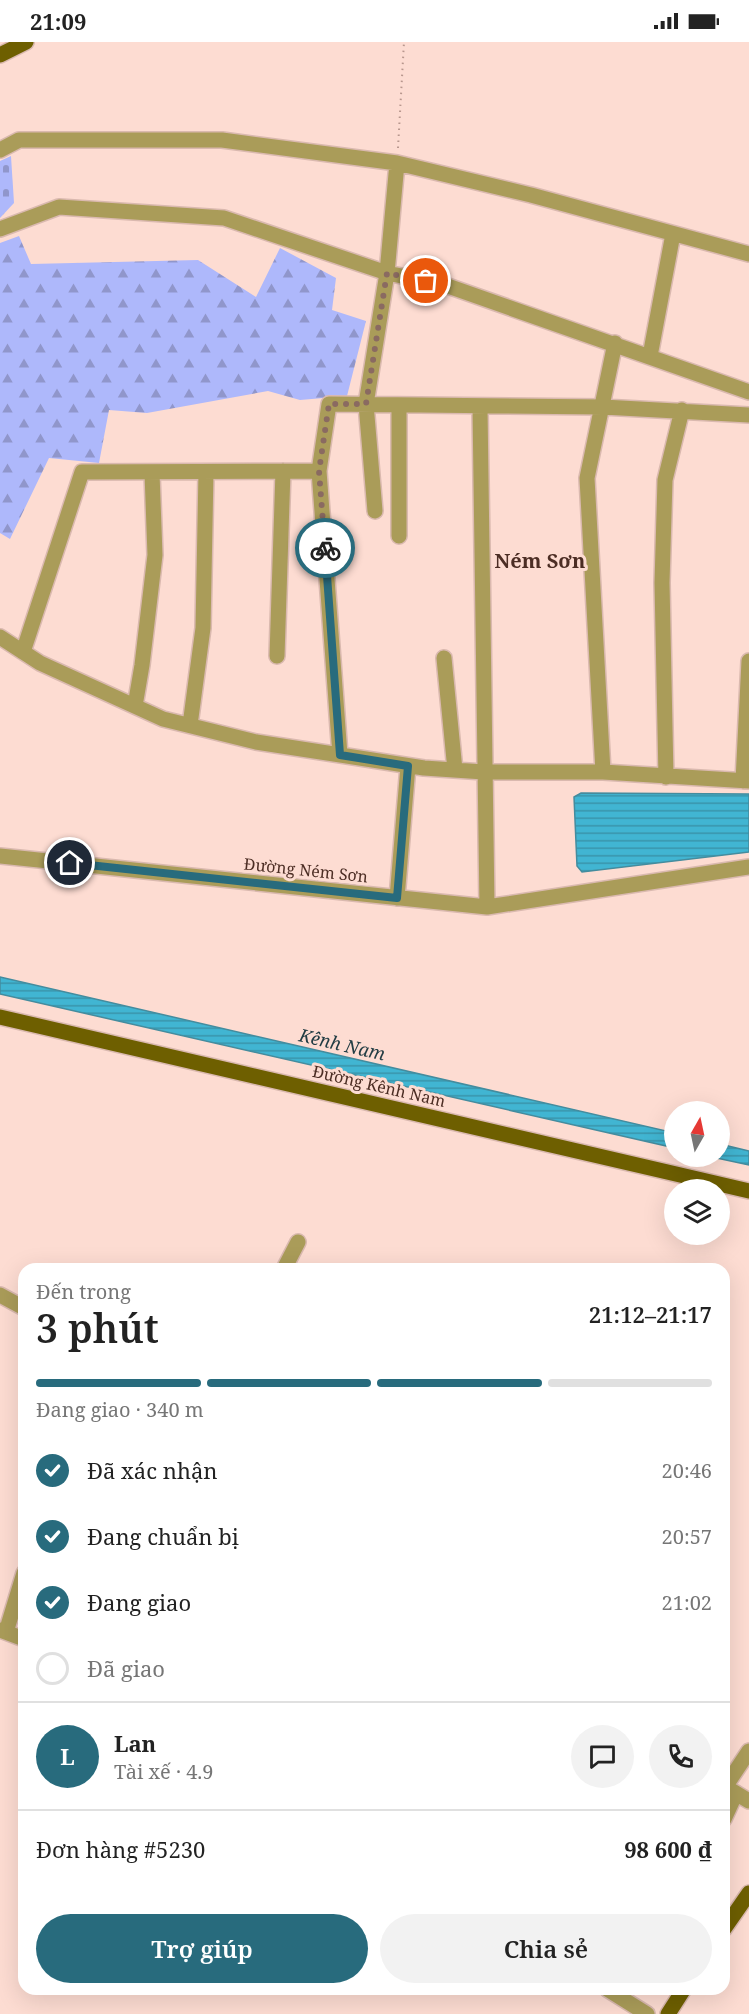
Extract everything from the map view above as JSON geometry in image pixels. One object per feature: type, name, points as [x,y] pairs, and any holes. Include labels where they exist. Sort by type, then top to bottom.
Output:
[{"type":"main road","points":[[0,55],[26,42]]},
{"type":"main road","name":"Đường Kênh Nam","points":[[0,1017],[749,1191]]},
{"type":"main road","points":[[730,1920],[749,1893]]},
{"type":"main road","points":[[668,2014],[680,1995]]},
{"type":"street","points":[[0,150],[19,140],[222,140],[397,163],[749,254]]},
{"type":"street","points":[[375,511],[366,404],[387,273],[397,163]]},
{"type":"street","points":[[0,229],[59,207],[224,218],[387,273],[445,285],[749,392]]},
{"type":"street","points":[[650,356],[673,234]]},
{"type":"street","points":[[603,772],[587,478],[615,343]]},
{"type":"street","points":[[340,755],[319,471],[329,404],[480,408],[603,407],[749,415]]},
{"type":"street","points":[[399,405],[399,536]]},
{"type":"street","points":[[480,408],[487,908]]},
{"type":"street","points":[[666,777],[662,583],[664,480],[682,410]]},
{"type":"street","points":[[277,656],[283,471]]},
{"type":"street","points":[[23,652],[82,472],[319,471]]},
{"type":"street","points":[[190,725],[203,628],[206,472]]},
{"type":"street","points":[[135,705],[155,555],[152,473]]},
{"type":"street","points":[[0,637],[40,663],[163,718],[256,742],[408,766],[455,770],[603,772],[746,781],[749,661]]},
{"type":"street","points":[[444,658],[455,770]]},
{"type":"street","points":[[397,898],[408,766]]},
{"type":"street","name":"Đường Ném Sơn","points":[[0,856],[487,908],[749,867]]},
{"type":"street","points":[[287,1263],[298,1242]]},
{"type":"street","points":[[0,1295],[18,1305]]},
{"type":"street","points":[[18,1590],[3,1631],[18,1637]]},
{"type":"street","points":[[734,1791],[749,1751]]},
{"type":"street","points":[[631,1995],[646,2014]]},
{"type":"path","points":[[397,163],[404,42]]},
{"type":"green space","points":[[11,156],[14,203],[0,218],[0,161]]},
{"type":"green space","points":[[19,236],[31,264],[198,260],[256,297],[280,248],[336,278],[332,310],[366,321],[347,396],[300,400],[268,391],[147,413],[109,410],[99,463],[49,458],[10,539],[0,533],[0,243]]},
{"type":"shaded area","points":[[581,793],[749,794],[749,852],[582,872],[577,866],[574,797]]},
{"type":"shaded area","name":"Kênh Nam","points":[[0,977],[664,1130],[664,1145],[0,994]]},
{"type":"shaded area","points":[[730,1146],[749,1151],[749,1165],[730,1161]]},
{"type":"way so far","points":[[325,548],[319,471],[329,404],[366,404],[387,273],[426,281]]},
{"type":"district","name":"Ném Sơn","points":[[540,561]]},
{"type":"route","points":[[70,863],[397,898],[408,766],[340,755],[325,548]]}]
